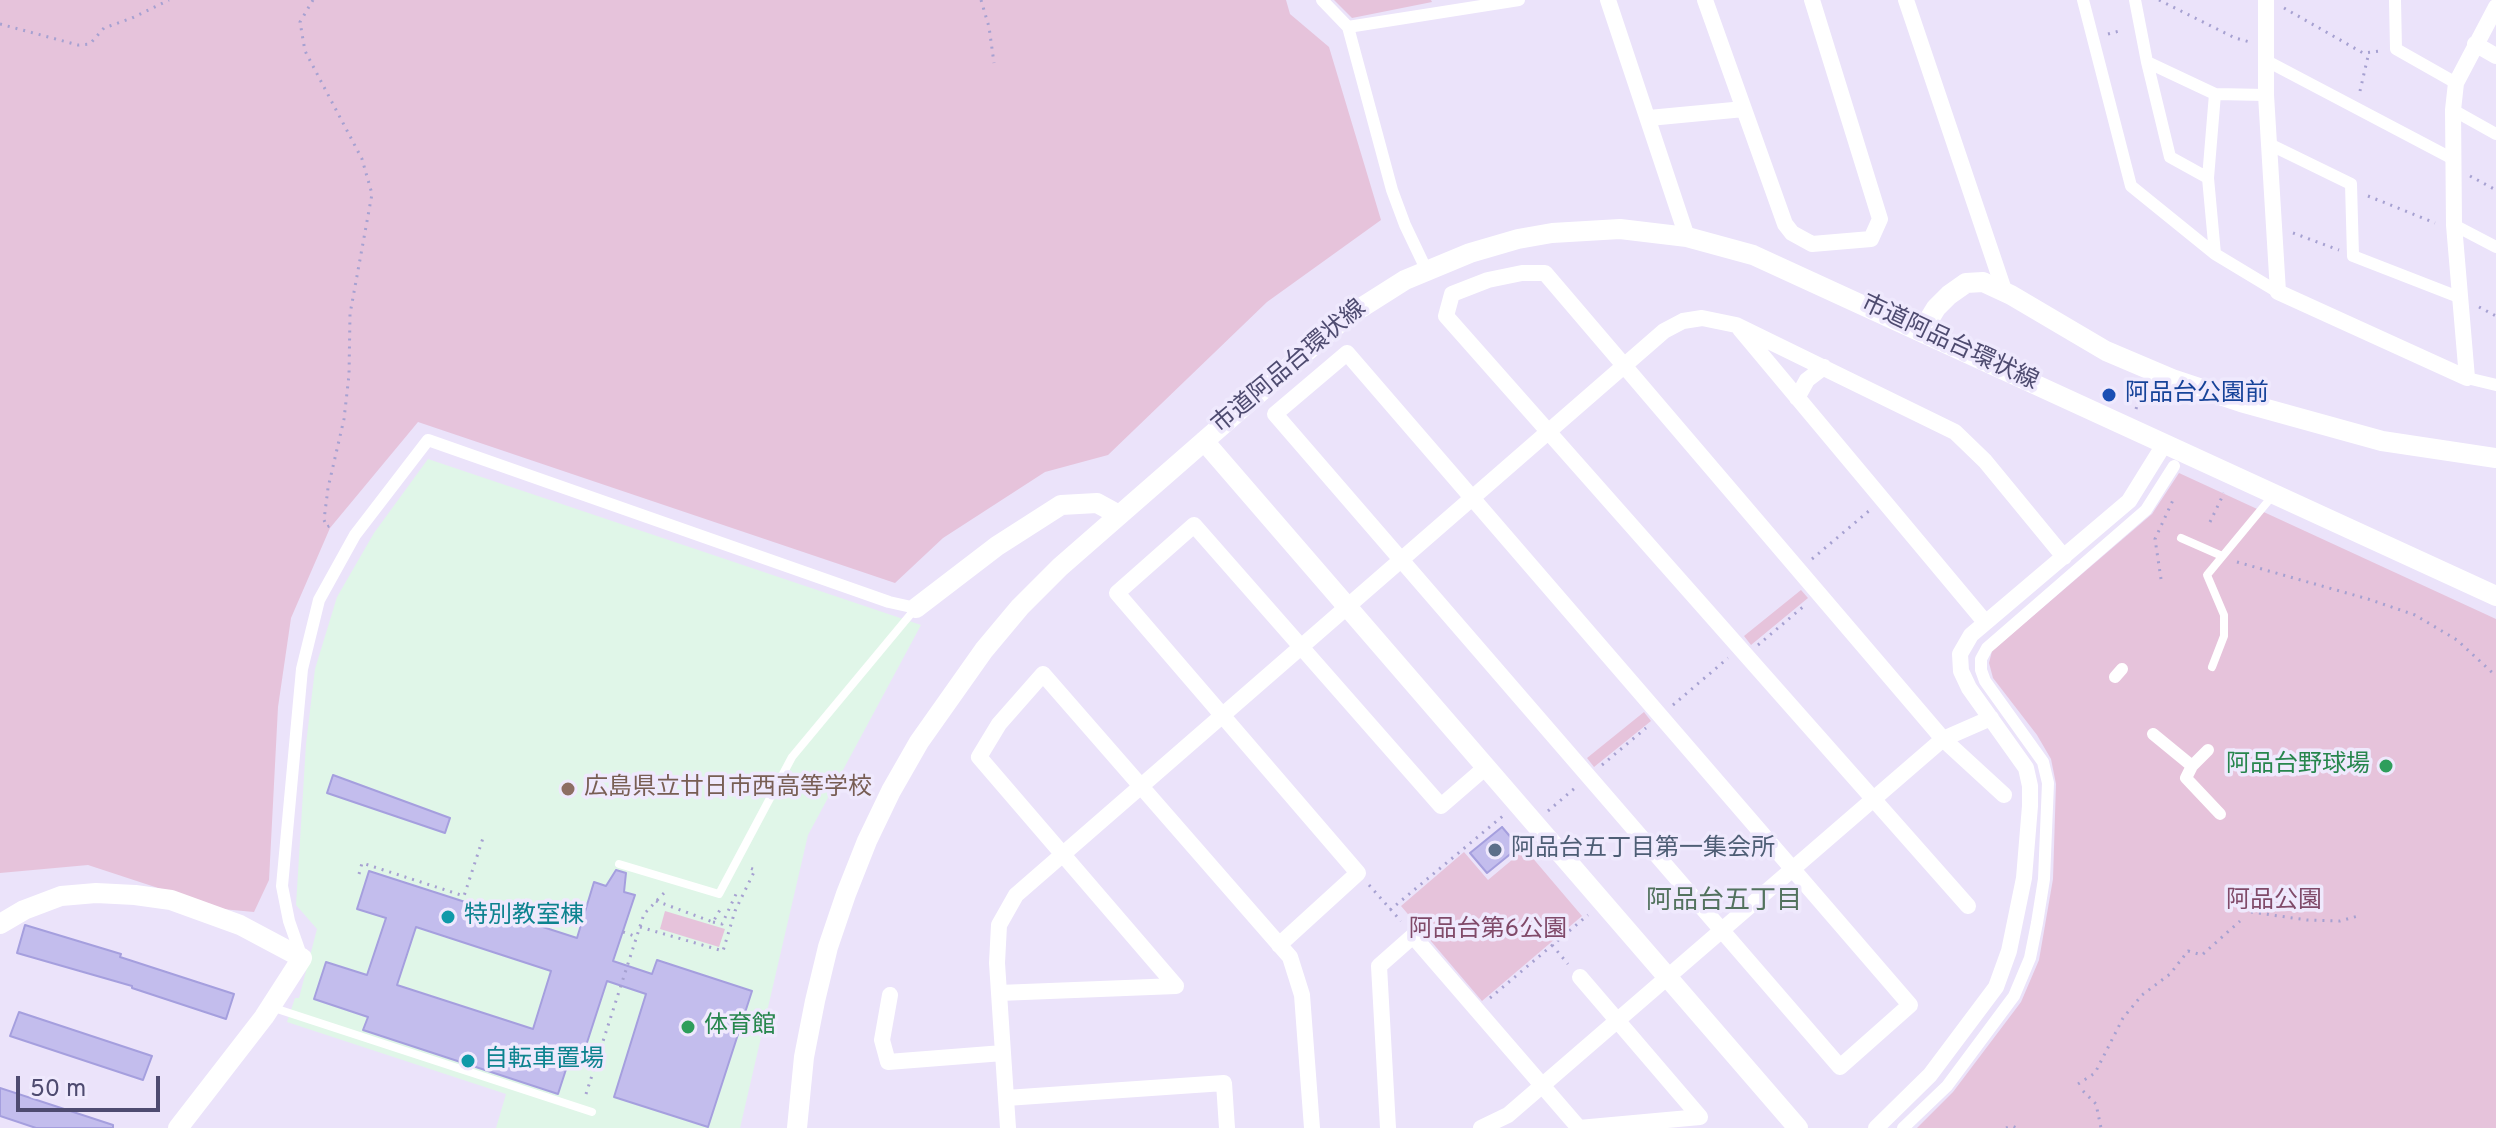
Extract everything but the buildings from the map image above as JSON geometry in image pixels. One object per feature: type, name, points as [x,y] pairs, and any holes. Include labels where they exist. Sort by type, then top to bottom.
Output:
[{"type":"street","points":[[1322,0],[1348,27],[1392,190],[1426,269]]},
{"type":"street","points":[[1348,27],[1519,0]]},
{"type":"street","points":[[1608,0],[1687,237]]},
{"type":"street","points":[[1705,0],[1785,224],[1792,233],[1812,244],[1871,239],[1880,219],[1812,0]]},
{"type":"street","points":[[1906,0],[2005,293]]},
{"type":"street","points":[[2083,0],[2131,186],[2215,254],[2278,292],[2467,378],[2496,385]]},
{"type":"street","points":[[2135,0],[2170,157],[2208,178]]},
{"type":"street","points":[[2266,0],[2266,95],[2278,292]]},
{"type":"street","points":[[2395,0],[2396,49],[2456,83]]},
{"type":"street","points":[[2467,378],[2454,225],[2453,110],[2456,83],[2496,7]]},
{"type":"street","points":[[2475,44],[2496,56]]},
{"type":"street","points":[[2266,53],[2453,163]]},
{"type":"street","points":[[2147,62],[2215,94],[2266,95]]},
{"type":"street","points":[[2215,94],[2208,178],[2215,254]]},
{"type":"street","points":[[1649,118],[1744,109]]},
{"type":"street","points":[[2453,110],[2496,134]]},
{"type":"street","points":[[2269,144],[2351,184],[2353,256],[2461,298]]},
{"type":"street","points":[[2454,225],[2496,247]]},
{"type":"street","name":"市道阿品台環状線","points":[[797,1128],[804,1057],[828,947],[851,880],[891,791],[919,742],[984,650],[1020,607],[1060,567],[1345,318],[1426,269],[1485,248],[1552,233],[1620,229],[1687,237],[1753,255],[2496,596]]},
{"type":"street","points":[[1968,906],[1446,316],[1452,294],[1488,280],[1522,273],[1545,273],[1943,739],[2004,795]]},
{"type":"street","points":[[1922,331],[1936,308],[1949,295],[1966,283],[1983,282],[2106,351],[2148,370],[2227,398],[2382,441],[2496,458]]},
{"type":"street","points":[[1008,1128],[997,963],[999,925],[1016,895],[1664,331],[1683,321],[1702,318],[1736,325],[1955,432],[1985,461],[2064,557]]},
{"type":"street","points":[[1736,325],[1985,622]]},
{"type":"street","points":[[1347,353],[1910,1005],[1840,1067],[1401,560],[1275,414],[1347,353]]},
{"type":"street","points":[[1797,398],[1807,380],[1824,367]]},
{"type":"street","points":[[302,958],[289,921],[282,886],[302,669],[319,600],[355,535],[428,440],[889,602],[916,608],[997,546],[1061,505],[1097,503],[1119,515]]},
{"type":"street","points":[[1204,441],[1798,1128]]},
{"type":"street","points":[[1876,1128],[1930,1075],[1996,987],[2009,951],[2024,878],[2030,786],[2026,768],[1969,688],[1961,671],[1960,654],[1971,635],[1985,622],[2129,501],[2165,443]]},
{"type":"street","points":[[1903,1128],[1947,1086],[2014,996],[2030,958],[2037,923],[2044,879],[2048,783],[2043,762],[1985,681],[1981,659],[1987,648],[2146,510],[2174,466]]},
{"type":"street","points":[[1279,945],[1358,873],[1117,593],[1194,525],[1441,806],[1486,767]]},
{"type":"street","points":[[999,993],[1176,986],[979,757],[999,724],[1043,674],[1290,957],[1302,995],[1312,1128]]},
{"type":"street","points":[[1481,1128],[1508,1115],[1943,739],[1991,718]]},
{"type":"street","points":[[2153,734],[2192,766]]},
{"type":"street","points":[[2208,750],[2192,766],[2186,778],[2220,814]]},
{"type":"street","points":[[0,924],[24,910],[61,896],[96,893],[135,895],[171,900],[240,925],[302,958]]},
{"type":"street","points":[[1388,1128],[1379,966],[1413,936],[1579,1128],[1700,1117],[1580,977]]},
{"type":"street","points":[[178,1128],[271,1007],[302,958]]},
{"type":"street","points":[[890,995],[882,1040],[888,1062],[1003,1053]]},
{"type":"street","points":[[1006,1098],[1224,1083],[1227,1128]]},
{"type":"lane","points":[[2212,667],[2224,636],[2224,615],[2207,575],[2274,493]]},
{"type":"lane","points":[[2181,538],[2222,556]]},
{"type":"lane","points":[[619,864],[719,894],[792,757],[916,608]]},
{"type":"lane","points":[[271,1007],[592,1112]]},
{"type":"path","points":[[0,24],[78,45],[90,44],[104,28],[169,0]]},
{"type":"path","points":[[313,0],[300,22],[305,51],[362,159],[372,194],[350,314],[349,375],[344,419],[325,509],[327,527],[333,524]]},
{"type":"path","points":[[981,0],[994,63]]},
{"type":"path","points":[[2159,0],[2266,53]]},
{"type":"path","points":[[2283,8],[2363,53],[2396,49]]},
{"type":"path","points":[[2092,38],[2140,26]]},
{"type":"path","points":[[2364,83],[2369,52]]},
{"type":"path","points":[[2453,163],[2496,190]]},
{"type":"path","points":[[2353,198],[2372,196],[2436,223],[2454,225]]},
{"type":"path","points":[[2274,232],[2296,233],[2353,256]]},
{"type":"path","points":[[2136,409],[2143,384]]},
{"type":"path","points":[[2210,522],[2226,490]]},
{"type":"path","points":[[2161,579],[2155,539],[2174,498]]},
{"type":"path","points":[[1799,570],[1882,499]]},
{"type":"path","points":[[2222,556],[2415,615],[2457,640],[2496,676]]},
{"type":"path","points":[[1660,716],[1793,615]]},
{"type":"path","points":[[1617,753],[1631,741]]},
{"type":"path","points":[[1390,910],[1517,803]]},
{"type":"path","points":[[359,874],[362,863],[464,896],[483,838]]},
{"type":"path","points":[[640,927],[723,951],[735,911],[755,870],[750,868],[722,924],[713,922]]},
{"type":"path","points":[[1358,873],[1413,936]]},
{"type":"path","points":[[581,1109],[644,914],[656,901]]},
{"type":"path","points":[[1476,1010],[1603,902]]},
{"type":"path","points":[[2251,912],[2307,920],[2340,921],[2358,916]]},
{"type":"path","points":[[2078,1084],[2095,1073],[2123,1018],[2142,995],[2170,974],[2188,951],[2202,955],[2240,921]]},
{"type":"path","points":[[623,932],[637,937]]},
{"type":"path","points":[[1552,945],[1580,977]]},
{"type":"path","points":[[2083,1091],[2096,1104],[2101,1128]]},
{"type":"path","points":[[2006,1128],[2017,1128]]},
{"type":"shaded area","name":"広島県立廿日市西高等学校","points":[[428,459],[921,625],[808,835],[740,1128],[496,1128],[506,1094],[287,1022],[295,998],[299,998],[317,929],[296,905],[306,744],[315,669],[337,597],[374,533]]},
{"type":"green space","points":[[0,0],[1286,0],[1290,14],[1329,47],[1381,220],[1267,302],[1108,455],[1045,472],[943,538],[895,583],[418,422],[330,528],[291,618],[278,707],[269,880],[254,912],[222,909],[88,865],[0,873]]},
{"type":"green space","points":[[1334,0],[1431,0],[1432,2],[1352,18]]},
{"type":"green space","name":"阿品公園","points":[[2179,473],[2496,619],[2496,1128],[1917,1128],[1953,1092],[2021,1002],[2039,960],[2053,879],[2056,784],[2051,759],[2037,735],[1993,678],[1989,663],[1992,651],[2152,514]]},
{"type":"green space","points":[[1801,590],[1808,598],[1751,645],[1744,636]]},
{"type":"green space","points":[[1644,712],[1651,721],[1594,767],[1587,758]]},
{"type":"green space","name":"阿品台第6公園","points":[[1525,849],[1582,916],[1482,1001],[1401,906],[1464,852],[1488,880]]},
{"type":"green space","points":[[665,911],[725,929],[719,947],[660,929]]},
{"type":"place","name":"阿品台公園前","points":[[2109,395]]},
{"type":"place","name":"阿品台野球場","points":[[2386,766]]},
{"type":"place","name":"広島県立廿日市西高等学校","points":[[568,789]]},
{"type":"place","name":"阿品台五丁目第一集会所","points":[[1495,850]]},
{"type":"place","name":"特別教室棟","points":[[448,917]]},
{"type":"place","name":"体育館","points":[[688,1027]]},
{"type":"place","name":"自転車置場","points":[[468,1061]]},
{"type":"district","name":"阿品台五丁目","points":[[1724,903]]}]
